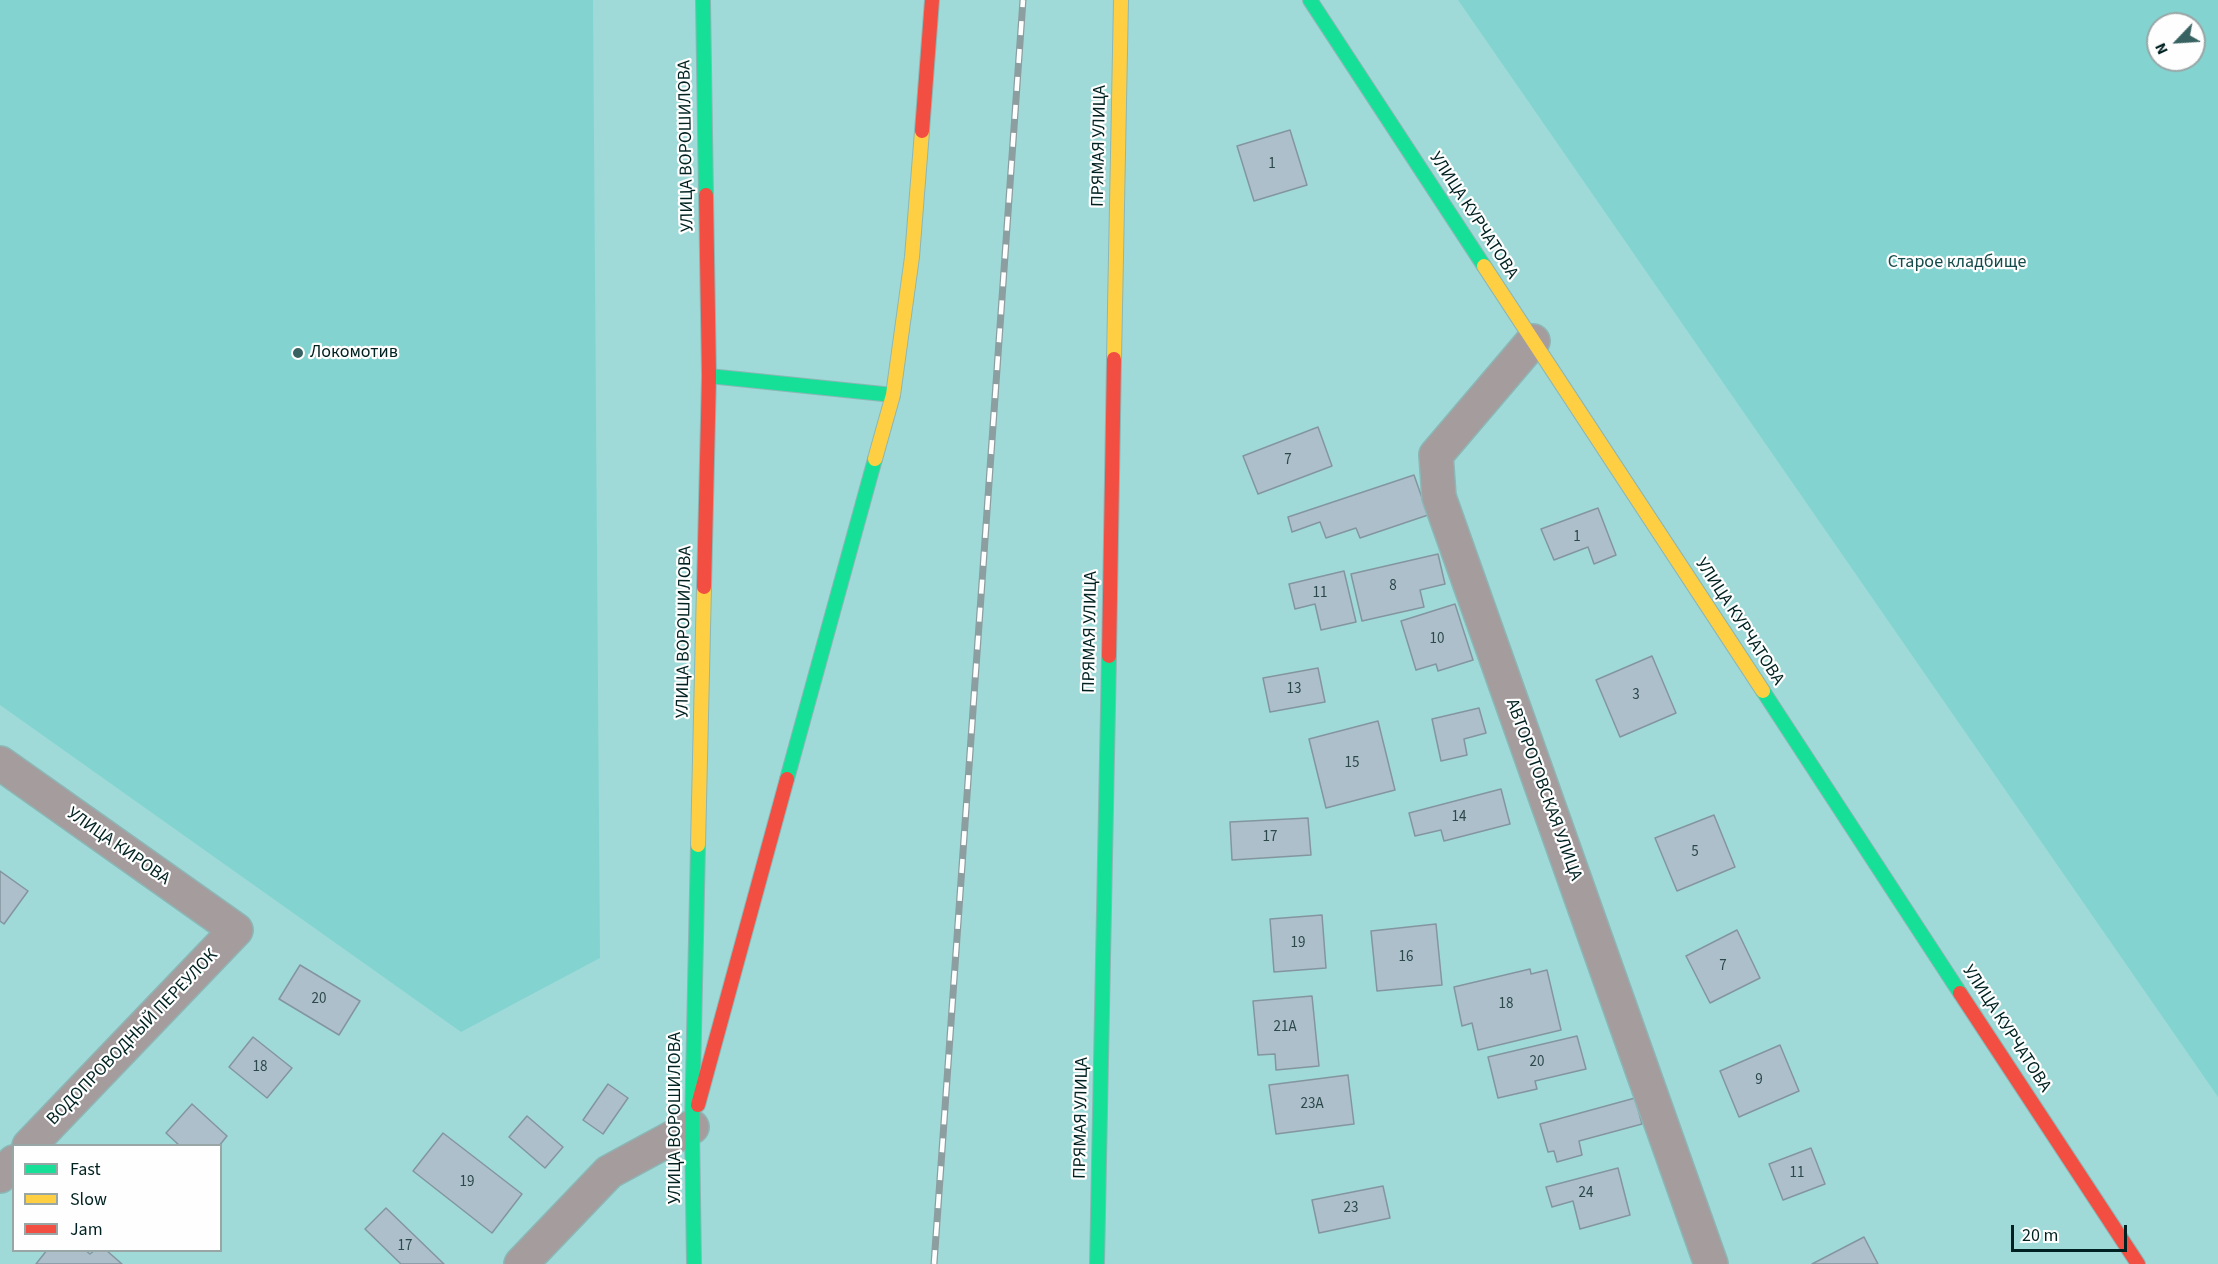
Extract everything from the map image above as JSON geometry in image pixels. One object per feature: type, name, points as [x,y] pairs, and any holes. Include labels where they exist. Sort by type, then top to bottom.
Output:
[{"type":"street","name":"УЛИЦА ВОРОШИЛОВА","points":[[694,1264],[692,1127],[709,376],[703,0]]},
{"type":"street","points":[[522,1264],[609,1172],[692,1127],[893,395],[912,257],[932,0]]},
{"type":"street","name":"ПРЯМАЯ УЛИЦА","points":[[1097,1264],[1121,0]]},
{"type":"street","name":"УЛИЦА КУРЧАТОВА","points":[[1310,0],[2138,1264]]},
{"type":"street","name":"АВТОРОТОВСКАЯ УЛИЦА","points":[[1533,341],[1436,455],[1439,497],[1711,1264]]},
{"type":"street","points":[[709,376],[893,395]]},
{"type":"street","name":"УЛИЦА КИРОВА","points":[[0,763],[236,930]]},
{"type":"street","name":"ВОДОПРОВОДНЫЙ ПЕРЕУЛОК","points":[[31,1144],[236,930]]},
{"type":"street","points":[[0,1176],[12,1164]]},
{"type":"green space","name":"Локомотив","points":[[0,0],[593,0],[600,958],[461,1032],[0,705]]},
{"type":"green space","name":"Старое кладбище","points":[[1458,0],[2218,0],[2218,1097]]},
{"type":"building","points":[[1290,130],[1307,185],[1254,201],[1237,146]]},
{"type":"building","points":[[1318,427],[1332,466],[1258,494],[1243,456]]},
{"type":"building","points":[[1414,475],[1428,515],[1360,538],[1356,528],[1326,538],[1320,522],[1292,532],[1288,517]]},
{"type":"building","points":[[1598,508],[1616,555],[1594,564],[1588,547],[1554,560],[1541,529]]},
{"type":"building","points":[[1438,554],[1445,584],[1420,590],[1424,607],[1362,621],[1351,574]]},
{"type":"building","points":[[1344,571],[1356,622],[1321,630],[1315,604],[1295,609],[1289,584]]},
{"type":"building","points":[[1455,604],[1473,660],[1438,671],[1436,664],[1416,670],[1401,621]]},
{"type":"building","points":[[1652,656],[1676,713],[1620,737],[1596,680]]},
{"type":"building","points":[[1318,668],[1325,702],[1270,712],[1263,678]]},
{"type":"building","points":[[1479,708],[1486,733],[1464,739],[1467,755],[1441,761],[1432,719]]},
{"type":"building","points":[[1378,721],[1395,790],[1326,808],[1309,739]]},
{"type":"building","points":[[1501,789],[1510,824],[1444,841],[1441,830],[1415,836],[1409,813]]},
{"type":"building","points":[[1714,815],[1735,867],[1677,891],[1655,838]]},
{"type":"building","points":[[1308,818],[1311,855],[1232,860],[1230,822]]},
{"type":"building","points":[[0,871],[28,891],[4,924],[0,921]]},
{"type":"building","points":[[1322,915],[1326,968],[1274,972],[1270,919]]},
{"type":"building","points":[[1436,924],[1442,985],[1377,991],[1371,931]]},
{"type":"building","points":[[1737,930],[1760,978],[1710,1003],[1686,956]]},
{"type":"building","points":[[300,965],[360,1001],[339,1035],[279,999]]},
{"type":"building","points":[[1530,969],[1531,974],[1547,970],[1561,1030],[1478,1050],[1472,1023],[1462,1026],[1454,987]]},
{"type":"building","points":[[1312,996],[1319,1066],[1276,1070],[1275,1054],[1258,1055],[1253,1001]]},
{"type":"building","points":[[1577,1036],[1586,1069],[1535,1081],[1537,1089],[1498,1098],[1488,1057]]},
{"type":"building","points":[[253,1037],[292,1068],[267,1098],[229,1067]]},
{"type":"building","points":[[1780,1045],[1799,1091],[1739,1117],[1720,1071]]},
{"type":"building","points":[[1348,1075],[1354,1124],[1276,1134],[1269,1085]]},
{"type":"building","points":[[608,1084],[628,1098],[603,1134],[583,1120]]},
{"type":"building","points":[[1635,1098],[1642,1124],[1579,1141],[1582,1155],[1557,1162],[1554,1151],[1548,1152],[1540,1124]]},
{"type":"building","points":[[192,1104],[227,1136],[221,1144],[178,1144],[166,1133]]},
{"type":"building","points":[[527,1116],[563,1147],[545,1168],[509,1137]]},
{"type":"building","points":[[443,1133],[522,1194],[492,1233],[413,1171]]},
{"type":"building","points":[[1811,1148],[1825,1184],[1783,1200],[1769,1164]]},
{"type":"building","points":[[1618,1168],[1630,1215],[1580,1229],[1573,1201],[1552,1207],[1546,1187]]},
{"type":"building","points":[[1383,1186],[1390,1218],[1319,1233],[1312,1200]]},
{"type":"building","points":[[386,1208],[444,1264],[401,1264],[365,1229]]},
{"type":"building","points":[[1864,1237],[1878,1264],[1812,1264]]},
{"type":"building","points":[[45,1252],[88,1252],[90,1254],[108,1252],[122,1264],[36,1264]]},
{"type":"railway","points":[[934,1264],[1023,0]]},
{"type":"traffic: fast","points":[[703,0],[706,195]]},
{"type":"traffic: fast","points":[[1310,0],[1484,266]]},
{"type":"traffic: fast","points":[[709,376],[893,395]]},
{"type":"traffic: fast","points":[[787,779],[875,459]]},
{"type":"traffic: fast","points":[[1097,1264],[1109,656]]},
{"type":"traffic: fast","points":[[1763,691],[1960,993]]},
{"type":"traffic: fast","points":[[694,1264],[692,1127],[698,845]]},
{"type":"traffic: slow","points":[[1114,359],[1121,0]]},
{"type":"traffic: slow","points":[[875,459],[893,395],[912,257],[922,131]]},
{"type":"traffic: slow","points":[[1484,266],[1763,691]]},
{"type":"traffic: slow","points":[[698,845],[704,587]]},
{"type":"traffic: jam","points":[[922,131],[932,0]]},
{"type":"traffic: jam","points":[[704,587],[709,376],[706,195]]},
{"type":"traffic: jam","points":[[1109,656],[1114,359]]},
{"type":"traffic: jam","points":[[698,1105],[787,779]]},
{"type":"traffic: jam","points":[[1960,993],[2138,1264]]},
{"type":"place","name":"Локомотив","points":[[298,353]]}]
